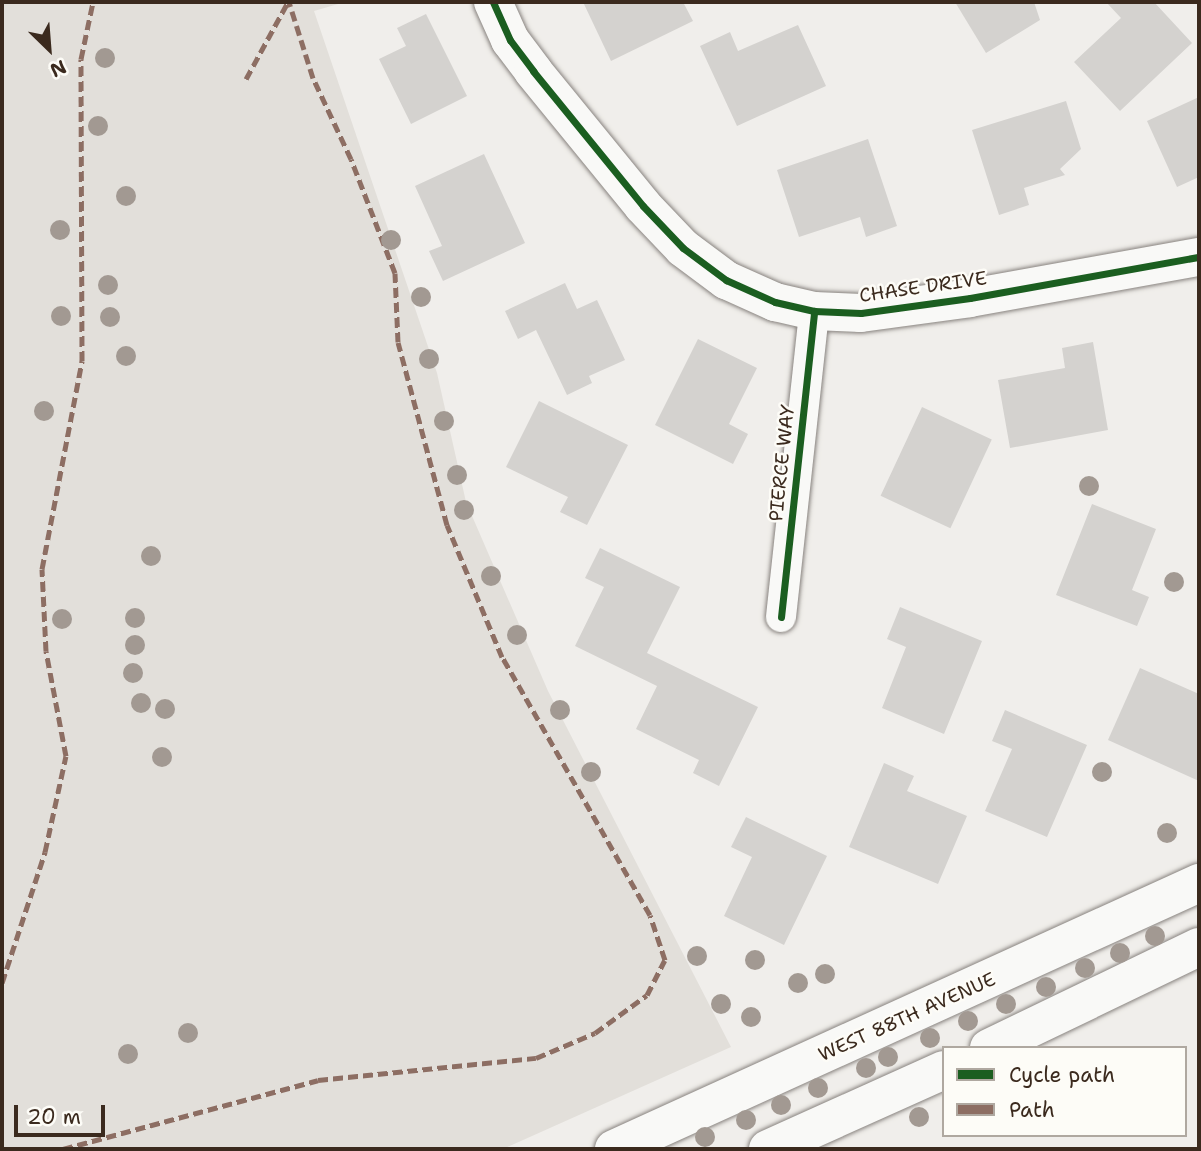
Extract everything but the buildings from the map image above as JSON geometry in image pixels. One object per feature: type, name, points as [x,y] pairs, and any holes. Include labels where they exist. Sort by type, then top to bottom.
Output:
[{"type":"main road","name":"CHASE DRIVE","points":[[493,2],[510,40],[643,206],[683,248],[726,280],[775,302],[814,311],[861,313],[1199,257]]},
{"type":"main road","name":"WEST 88TH AVENUE","points":[[614,1149],[1199,883]]},
{"type":"main road","points":[[993,1046],[1199,947]]},
{"type":"main road","points":[[768,1149],[942,1071]]},
{"type":"street","name":"PIERCE WAY","points":[[781,617],[814,311]]},
{"type":"shaded area","points":[[2,2],[345,2],[314,11],[437,373],[466,502],[548,691],[731,1047],[503,1149],[2,1149]]},
{"type":"marked path","points":[[2,983],[45,852],[66,756],[46,651],[42,569],[82,361],[81,59],[93,2]]},
{"type":"marked path","points":[[246,79],[288,2]]},
{"type":"marked path","points":[[63,1149],[318,1080],[536,1058],[595,1033],[647,995],[665,960],[650,915],[502,657],[447,525],[398,342],[395,273],[351,159],[313,78],[289,2]]},
{"type":"cycle path","points":[[493,2],[510,40],[643,206],[683,248],[726,280],[775,302],[814,311],[861,313],[970,298],[1199,257]]},
{"type":"cycle path","points":[[781,617],[814,311]]}]
